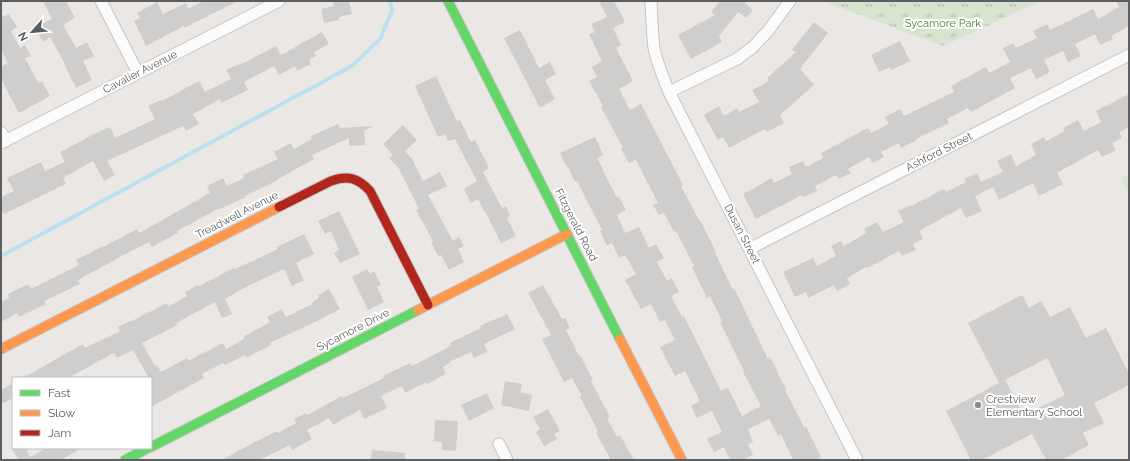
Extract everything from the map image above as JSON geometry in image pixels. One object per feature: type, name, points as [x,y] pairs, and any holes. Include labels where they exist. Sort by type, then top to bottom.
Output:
[{"type":"main road","name":"Fitzgerald Road","points":[[448,1],[682,460]]},
{"type":"main road","name":"Treadwell Avenue","points":[[1,349],[331,181],[340,178],[356,180],[370,191],[428,305]]},
{"type":"main road","name":"Sycamore Drive","points":[[152,446],[567,234]]},
{"type":"main road","name":"Sycamore Drive","points":[[125,460],[146,449]]},
{"type":"street","points":[[100,1],[138,74]]},
{"type":"street","name":"Cavalier Avenue","points":[[3,139],[138,74],[280,1]]},
{"type":"street","name":"Dusan Street","points":[[651,1],[652,28],[655,48],[660,70],[669,92],[857,460]]},
{"type":"street","points":[[669,92],[737,59],[753,47],[768,32],[790,1]]},
{"type":"street","name":"Ashford Street","points":[[750,249],[1129,55]]},
{"type":"street","points":[[499,444],[507,460]]},
{"type":"green space","name":"Sycamore Park","points":[[823,1],[1041,1],[943,46]]},
{"type":"green space","points":[[1129,174],[1129,194],[1121,178]]},
{"type":"building","points":[[43,1],[66,1],[75,18],[63,25],[76,48],[87,42],[94,56],[83,61],[92,80],[76,88],[50,37],[43,42],[35,28],[52,19]]},
{"type":"building","points":[[204,1],[238,1],[184,28],[184,26],[146,46],[134,21],[140,18],[137,13],[157,2],[163,14],[186,3],[188,9]]},
{"type":"building","points":[[333,1],[349,1],[352,14],[339,17],[339,20],[324,23],[321,9],[334,6]]},
{"type":"building","points":[[599,1],[614,1],[625,22],[613,28],[621,45],[616,48],[633,81],[619,89],[630,110],[641,104],[683,185],[681,186],[701,222],[768,359],[770,357],[804,427],[806,426],[821,457],[815,460],[793,460],[781,434],[778,436],[769,419],[748,429],[753,442],[748,444],[753,455],[742,460],[730,460],[724,447],[714,452],[707,439],[722,432],[712,411],[697,418],[691,406],[700,401],[685,371],[675,376],[660,347],[675,340],[665,320],[660,322],[651,304],[641,309],[625,280],[636,274],[625,255],[619,258],[612,243],[607,246],[600,231],[602,230],[577,181],[575,182],[560,153],[595,137],[603,155],[597,158],[617,198],[619,197],[626,210],[617,215],[625,233],[639,227],[649,248],[656,244],[664,258],[657,262],[667,281],[672,278],[679,292],[671,296],[682,317],[684,316],[721,391],[728,388],[742,416],[761,406],[743,372],[744,371],[720,322],[722,321],[710,296],[707,298],[692,267],[694,266],[676,231],[674,232],[664,213],[659,215],[653,205],[658,203],[636,160],[629,163],[621,149],[623,148],[601,107],[603,106],[589,81],[597,77],[592,67],[602,61],[589,34],[595,32],[591,24],[607,17]]},
{"type":"building","points":[[720,1],[746,1],[745,3],[753,10],[746,18],[738,12],[719,36],[722,42],[691,59],[678,35],[715,15],[711,12]]},
{"type":"building","points":[[1116,1],[1129,1],[1129,26],[1111,36],[1113,39],[1100,45],[1095,34],[1075,44],[1081,56],[1068,62],[1063,51],[1044,60],[1050,72],[1036,79],[1031,68],[1010,78],[1015,88],[971,112],[968,108],[947,119],[949,123],[901,148],[899,143],[881,152],[884,157],[872,163],[869,157],[848,169],[851,173],[839,179],[836,175],[815,186],[817,191],[803,197],[802,195],[756,219],[743,194],[772,178],[774,183],[792,174],[789,167],[803,161],[806,167],[823,158],[821,153],[868,128],[871,133],[889,124],[885,117],[900,109],[904,116],[954,92],[951,86],[986,67],[989,73],[1010,62],[1003,48],[1013,43],[1016,48],[1037,38],[1033,31],[1047,24],[1050,30],[1093,9],[1098,19],[1119,7]]},
{"type":"building","points":[[1,13],[3,17],[9,14],[17,27],[11,31],[20,48],[25,45],[31,56],[25,58],[38,83],[42,81],[50,96],[19,113],[1,79],[1,67],[8,63],[1,49]]},
{"type":"building","points":[[814,22],[828,33],[800,69],[814,85],[780,115],[784,123],[767,132],[765,129],[729,148],[723,137],[718,140],[704,115],[719,106],[724,116],[737,108],[739,112],[759,102],[752,90],[769,81],[767,78],[796,52],[792,50]]},
{"type":"building","points":[[520,30],[539,68],[550,62],[556,74],[545,80],[555,99],[540,108],[504,38]]},
{"type":"building","points":[[322,32],[329,44],[314,52],[316,56],[309,60],[311,64],[297,71],[295,66],[279,75],[274,66],[244,82],[248,90],[221,103],[220,99],[193,114],[199,124],[186,131],[183,126],[107,161],[115,175],[104,181],[93,161],[63,178],[66,184],[4,214],[1,208],[1,197],[14,191],[7,178],[41,162],[45,171],[65,162],[60,152],[98,132],[110,127],[115,138],[155,119],[148,106],[161,100],[162,101],[199,81],[205,92],[231,79],[226,70],[239,64],[240,65],[276,46],[281,55]]},
{"type":"building","points":[[900,41],[910,61],[891,70],[890,67],[879,72],[871,55]]},
{"type":"building","points":[[436,76],[457,121],[460,120],[471,142],[475,140],[489,168],[483,172],[502,208],[506,206],[510,216],[507,218],[516,236],[501,243],[478,199],[471,203],[464,189],[477,181],[455,139],[448,141],[445,134],[438,137],[415,86]]},
{"type":"building","points":[[1129,94],[1129,127],[1119,132],[1122,138],[1112,143],[1116,150],[1102,157],[1098,150],[1057,173],[1063,184],[1039,196],[1033,183],[999,200],[993,187],[975,196],[982,211],[966,218],[961,208],[919,231],[923,239],[913,244],[916,250],[902,256],[899,251],[867,268],[866,267],[847,278],[850,284],[837,291],[834,285],[808,298],[806,292],[795,297],[783,272],[813,258],[817,266],[836,256],[831,246],[841,241],[844,246],[866,233],[864,229],[877,222],[883,232],[904,222],[898,211],[944,189],[946,192],[966,182],[964,179],[977,173],[981,182],[1003,172],[997,161],[1011,154],[1016,166],[1036,155],[1031,144],[1044,137],[1046,141],[1065,131],[1063,128],[1078,120],[1084,131],[1101,122],[1096,111]]},
{"type":"building","points":[[338,124],[340,128],[372,126],[364,131],[365,145],[349,146],[349,138],[312,155],[314,159],[278,180],[245,196],[246,197],[218,209],[177,231],[178,233],[152,247],[149,242],[118,258],[78,280],[80,284],[44,301],[46,304],[19,317],[17,313],[1,322],[1,302],[9,298],[8,294],[28,284],[31,289],[79,265],[76,260],[137,229],[139,233],[210,193],[207,186],[223,178],[227,186],[244,178],[243,175],[278,159],[274,152],[291,143],[294,149],[312,139],[311,136]]},
{"type":"building","points":[[403,125],[417,140],[405,151],[412,159],[423,181],[440,172],[447,186],[428,195],[453,241],[459,237],[464,246],[458,249],[464,262],[449,270],[441,255],[438,256],[431,242],[433,241],[416,210],[419,209],[398,167],[389,158],[393,155],[383,144]]},
{"type":"building","points":[[339,211],[360,254],[340,263],[334,253],[339,250],[331,231],[325,234],[318,221]]},
{"type":"building","points":[[304,234],[314,254],[296,263],[304,280],[292,286],[284,269],[225,299],[232,314],[222,318],[215,302],[176,323],[177,325],[142,343],[155,366],[157,365],[161,372],[187,358],[188,361],[223,343],[226,349],[244,339],[243,337],[270,322],[267,317],[282,309],[286,317],[312,304],[311,303],[319,298],[318,295],[329,289],[340,309],[270,343],[271,345],[246,358],[245,355],[225,365],[223,363],[202,374],[204,378],[152,406],[152,377],[148,377],[133,350],[117,358],[114,353],[70,377],[25,377],[83,344],[85,348],[120,331],[118,327],[167,303],[168,307],[187,296],[185,292],[234,268],[235,269],[278,249],[277,247]]},
{"type":"building","points":[[367,269],[370,274],[374,271],[381,285],[377,287],[384,302],[368,310],[352,277]]},
{"type":"building","points":[[543,285],[562,319],[565,318],[570,328],[566,330],[593,380],[591,381],[610,417],[607,418],[617,437],[620,435],[634,460],[611,460],[596,433],[598,431],[572,378],[564,382],[542,339],[551,335],[528,293]]},
{"type":"building","points":[[1022,295],[1029,308],[1041,301],[1050,317],[1070,307],[1086,338],[1106,328],[1129,374],[1129,385],[1094,403],[1104,423],[1083,433],[1089,445],[1062,460],[1046,460],[1032,434],[982,460],[971,460],[946,411],[1005,380],[1024,415],[1065,395],[1047,358],[999,383],[968,323]]},
{"type":"building","points":[[507,314],[515,329],[484,344],[488,351],[474,358],[471,352],[449,362],[450,363],[443,367],[446,374],[427,384],[426,382],[405,393],[402,386],[381,396],[387,408],[364,419],[360,410],[333,425],[329,418],[307,430],[312,439],[292,450],[290,445],[259,460],[222,460],[277,431],[278,433],[296,423],[294,419],[306,413],[307,415],[342,396],[343,398],[384,378],[383,376],[410,363],[412,366],[451,346],[450,343],[481,328],[480,326]]},
{"type":"building","points":[[505,381],[522,384],[520,392],[532,395],[529,411],[501,405]]},
{"type":"building","points":[[12,384],[12,398],[1,404],[1,390]]},
{"type":"building","points":[[487,393],[494,408],[469,421],[461,405]]},
{"type":"building","points":[[548,409],[560,431],[554,434],[557,439],[544,446],[536,432],[540,429],[533,417]]},
{"type":"building","points":[[435,420],[458,421],[456,451],[442,450],[442,442],[434,441]]},
{"type":"building","points":[[12,449],[26,449],[30,457],[45,449],[80,449],[60,460],[18,460]]},
{"type":"building","points":[[372,450],[405,453],[405,460],[371,460]]},
{"type":"waterway","points":[[1,256],[352,66],[380,39],[392,11],[390,1]]},
{"type":"traffic: fast","points":[[448,1],[620,339]]},
{"type":"traffic: fast","points":[[152,446],[418,310]]},
{"type":"traffic: fast","points":[[125,460],[146,449]]},
{"type":"traffic: slow","points":[[1,349],[279,207]]},
{"type":"traffic: slow","points":[[418,310],[567,234]]},
{"type":"traffic: slow","points":[[620,339],[682,460]]},
{"type":"traffic: jam","points":[[279,207],[337,179],[348,178],[361,183],[370,191],[428,305]]},
{"type":"place","name":"Crestview Elementary School","points":[[978,405]]}]
